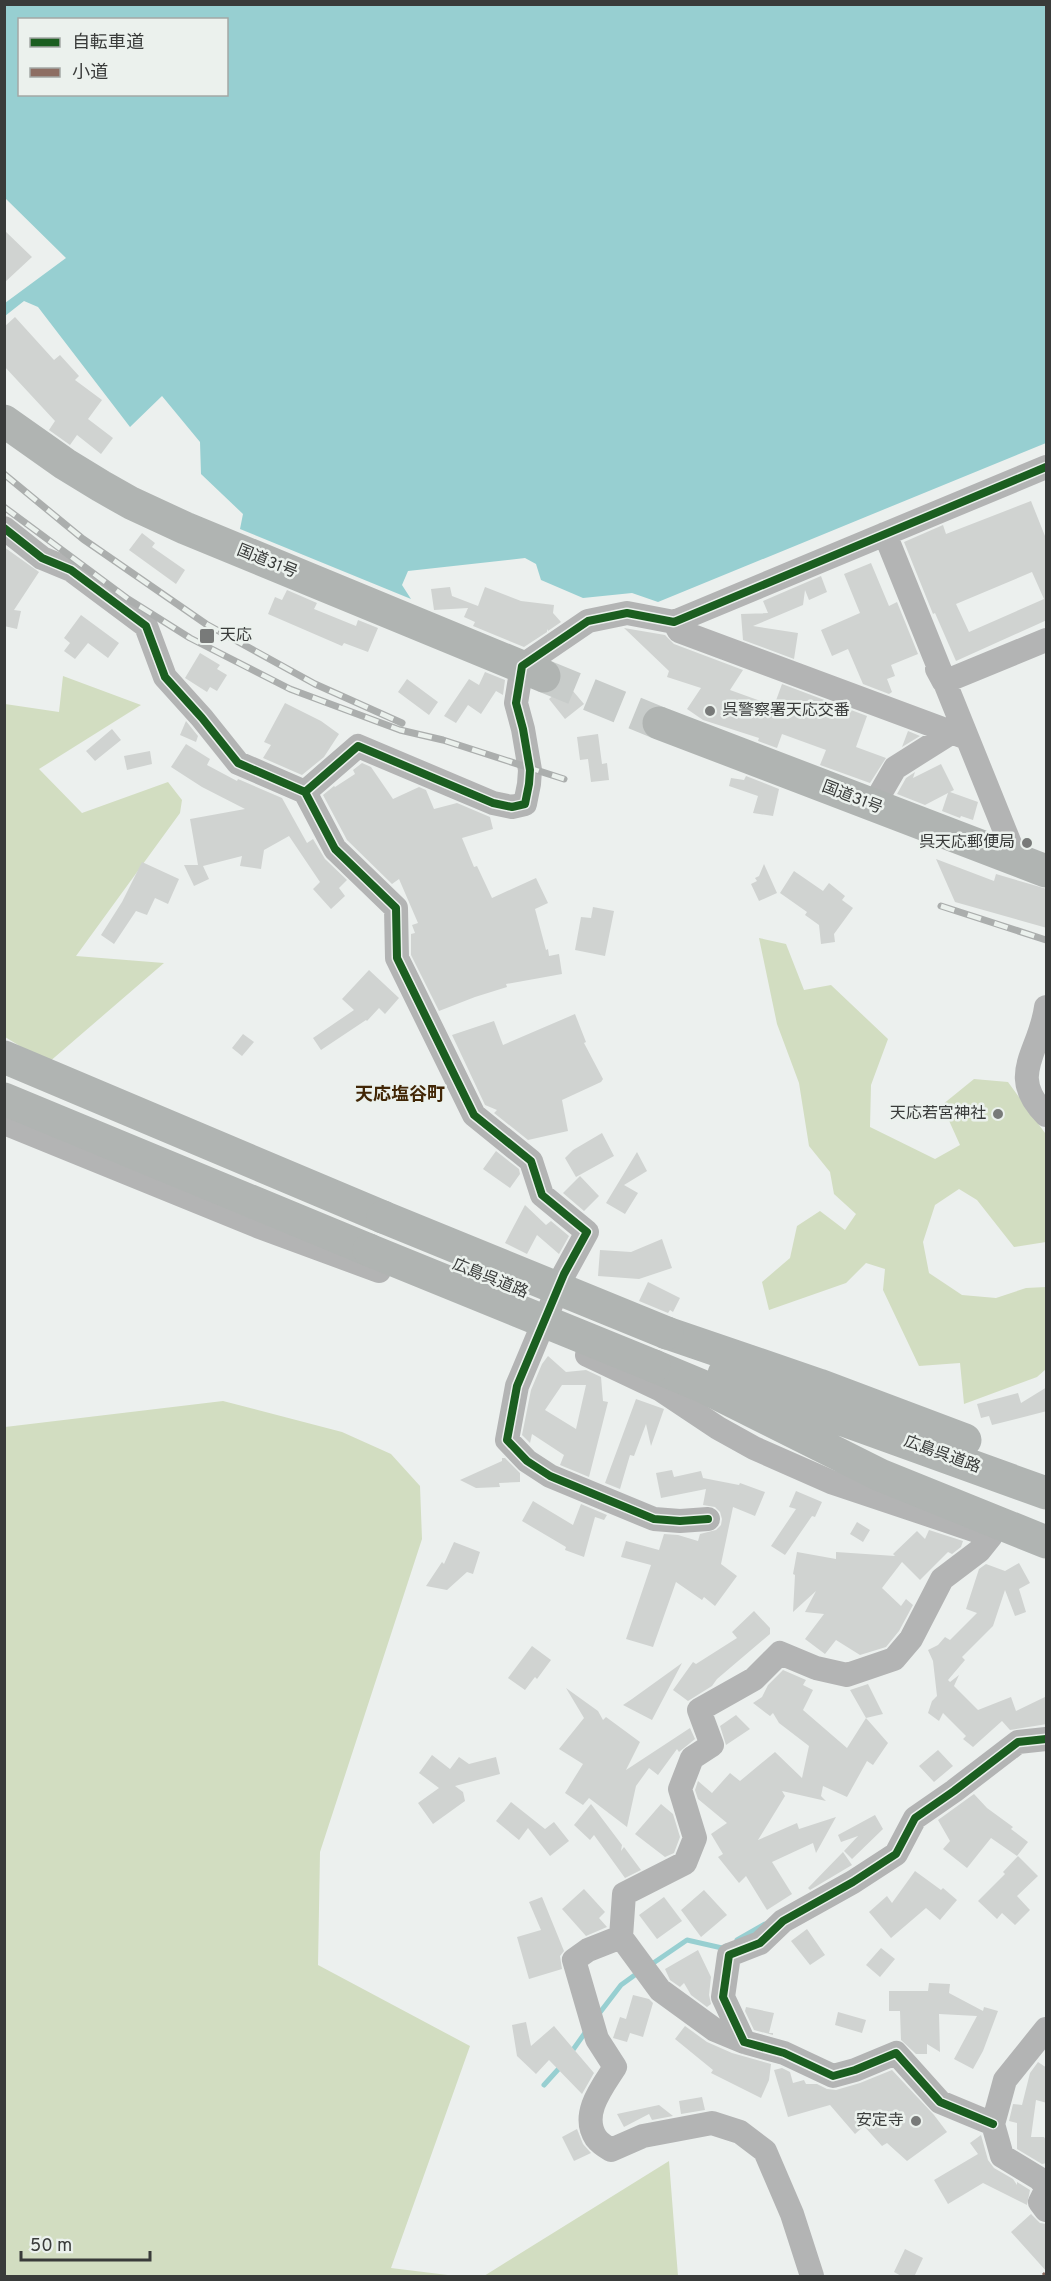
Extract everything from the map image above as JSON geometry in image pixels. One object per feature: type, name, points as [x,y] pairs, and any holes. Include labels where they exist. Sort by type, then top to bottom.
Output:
[{"type":"highway","name":"国道31号","points":[[4,421],[65,464],[130,503],[533,671]]},
{"type":"highway","name":"国道31号","points":[[659,723],[1032,866]]},
{"type":"highway","points":[[4,1057],[376,1233]]},
{"type":"highway","points":[[4,1078],[661,1349],[819,1385],[1047,1473]]},
{"type":"highway","points":[[4,1099],[376,1233]]},
{"type":"highway","points":[[661,1349],[702,1386],[880,1475],[1047,1542]]},
{"type":"highway","name":"広島呉道路","points":[[661,1349],[777,1396],[1047,1492]]},
{"type":"street","points":[[305,792],[358,746],[493,803],[512,807],[525,804],[530,770],[516,702],[533,671],[588,621],[627,613],[674,622],[879,539],[1047,467]]},
{"type":"street","points":[[4,528],[42,558],[71,570],[146,626],[165,677],[238,763],[305,792],[336,849],[396,908],[397,958],[474,1115],[531,1161],[542,1195],[587,1232],[564,1274],[540,1336],[517,1386],[507,1440],[527,1461],[550,1476],[654,1519],[680,1521],[708,1519]]},
{"type":"street","points":[[879,539],[944,682],[959,735],[1032,866]]},
{"type":"street","points":[[674,622],[679,631],[959,735]]},
{"type":"street","points":[[944,682],[1047,640]]},
{"type":"street","points":[[873,806],[895,768],[959,735]]},
{"type":"street","points":[[1047,1007],[1043,1035],[1026,1073],[1031,1098],[1047,1115]]},
{"type":"street","points":[[4,1123],[257,1226],[348,1259],[593,1357],[661,1390],[718,1428],[754,1448],[831,1482],[958,1523],[1047,1558]]},
{"type":"street","points":[[991,1536],[979,1551],[942,1579],[911,1639],[894,1659],[847,1675],[816,1668],[780,1653],[754,1679],[699,1710],[712,1745],[692,1758],[680,1789],[695,1838],[685,1863],[624,1894],[621,1937],[660,1990],[715,2030],[744,2042],[784,2053],[833,2076],[855,2070],[896,2053],[940,2102],[993,2124]]},
{"type":"street","points":[[744,2042],[723,1998],[729,1955],[760,1943],[783,1921],[853,1882],[896,1854],[915,1818],[1018,1742],[1047,1739]]},
{"type":"street","points":[[621,1937],[588,1950],[574,1960],[597,2039],[615,2067],[594,2100],[592,2124],[596,2138],[611,2150],[643,2136],[712,2123],[740,2132],[765,2151],[792,2214],[812,2277]]},
{"type":"street","points":[[1047,2029],[1005,2080],[993,2124],[1002,2156],[1040,2179],[1047,2189],[1040,2202],[1047,2210]]},
{"type":"green space","points":[[63,676],[141,705],[39,769],[82,813],[168,782],[182,800],[180,813],[76,956],[164,963],[48,1063],[5,1037],[5,704],[59,712]]},
{"type":"green space","points":[[759,938],[786,944],[804,990],[831,985],[888,1039],[871,1085],[870,1127],[935,1159],[960,1145],[942,1105],[974,1079],[1008,1082],[1045,1133],[1046,1242],[1014,1247],[977,1200],[959,1189],[935,1205],[923,1242],[929,1273],[962,1295],[996,1298],[1026,1288],[1046,1287],[1046,1369],[1037,1377],[964,1404],[960,1363],[919,1366],[883,1290],[885,1269],[866,1263],[846,1283],[769,1310],[762,1282],[790,1258],[797,1226],[820,1211],[845,1230],[856,1214],[834,1194],[830,1172],[809,1146],[799,1083],[777,1024]]},
{"type":"green space","points":[[223,1401],[342,1432],[391,1454],[420,1486],[422,1539],[320,1852],[318,1965],[470,2046],[391,2268],[456,2276],[5,2276],[5,1427]]},
{"type":"green space","points":[[669,2161],[678,2276],[484,2276]]},
{"type":"water","points":[[5,4],[1046,5],[1046,443],[658,602],[632,593],[583,598],[541,580],[536,564],[525,558],[408,571],[402,585],[411,599],[240,529],[243,514],[201,474],[200,442],[162,396],[130,427],[38,307],[24,301],[5,316],[5,303],[66,258],[5,198]]},
{"type":"building","points":[[4,230],[32,257],[4,283]]},
{"type":"building","points":[[15,317],[54,360],[60,355],[79,376],[75,380],[102,400],[88,419],[113,438],[101,454],[77,435],[70,445],[49,430],[55,421],[4,366],[4,327]]},
{"type":"building","points":[[1031,501],[1047,541],[1047,620],[956,661],[935,613],[933,614],[904,542],[943,525],[946,534]],"holes":[[[1032,572],[1044,599],[969,632],[956,604]]]},
{"type":"building","points":[[142,533],[155,543],[152,547],[185,570],[176,584],[129,550]]},
{"type":"building","points":[[4,547],[39,572],[14,610],[21,611],[17,629],[4,626]]},
{"type":"building","points":[[871,563],[889,606],[897,602],[918,654],[891,665],[895,676],[887,679],[892,692],[889,694],[863,684],[848,649],[832,656],[821,630],[860,613],[844,574]]},
{"type":"building","points":[[821,576],[827,592],[809,600],[805,590],[803,605],[753,626],[798,633],[794,659],[743,640],[741,614],[768,613],[763,601]]},
{"type":"building","points":[[450,587],[452,596],[478,606],[485,587],[521,601],[554,605],[553,613],[561,622],[548,631],[547,629],[547,632],[524,647],[473,626],[475,622],[464,617],[468,608],[434,610],[431,589]]},
{"type":"building","points":[[287,590],[317,603],[314,609],[356,626],[358,620],[378,628],[368,652],[344,643],[342,646],[268,614],[275,597],[282,600]]},
{"type":"building","points":[[81,615],[119,643],[108,658],[88,643],[75,659],[64,651],[70,643],[64,638]]},
{"type":"building","points":[[624,628],[665,635],[674,644],[743,670],[730,690],[774,706],[782,684],[867,716],[856,747],[886,758],[870,783],[820,765],[826,750],[782,734],[777,748],[758,741],[759,738],[703,720],[687,709],[701,688],[667,677],[669,671]]},
{"type":"building","points":[[200,653],[220,665],[217,669],[227,675],[217,691],[210,687],[207,692],[185,678]]},
{"type":"building","points":[[485,672],[505,680],[503,695],[496,691],[481,714],[468,705],[456,723],[444,716],[469,679],[479,685]]},
{"type":"building","points":[[407,679],[438,702],[429,715],[398,692]]},
{"type":"building","points":[[567,684],[584,704],[565,719],[549,699]]},
{"type":"building","points":[[285,703],[321,721],[339,734],[324,757],[302,775],[263,758],[271,745],[264,742]]},
{"type":"building","points":[[186,721],[198,736],[196,742],[180,735]]},
{"type":"building","points":[[112,729],[121,740],[95,761],[86,751]]},
{"type":"building","points":[[908,731],[920,736],[902,747]]},
{"type":"building","points":[[598,734],[602,764],[607,763],[609,780],[591,782],[588,759],[580,760],[577,737]]},
{"type":"building","points":[[186,744],[210,759],[207,765],[237,781],[238,779],[282,798],[307,843],[313,839],[325,859],[347,880],[339,888],[345,896],[331,909],[313,889],[320,882],[289,836],[264,850],[261,869],[240,866],[242,856],[203,866],[209,879],[194,886],[184,865],[198,865],[190,819],[245,809],[202,787],[171,767]]},
{"type":"building","points":[[150,751],[152,764],[127,770],[124,756]]},
{"type":"building","points":[[362,763],[371,767],[393,799],[419,787],[426,790],[434,809],[457,803],[490,817],[493,829],[462,838],[474,867],[477,866],[492,898],[536,878],[548,903],[535,909],[546,950],[548,949],[549,956],[559,954],[562,974],[506,984],[507,987],[439,1011],[411,955],[411,934],[415,933],[412,925],[418,923],[399,879],[392,884],[347,840],[323,795],[355,774],[353,770]]},
{"type":"building","points":[[941,764],[954,790],[950,792],[978,802],[973,820],[942,811],[948,793],[925,805],[897,794],[906,778],[915,772],[913,778]]},
{"type":"building","points":[[746,776],[779,789],[773,816],[753,813],[758,796],[729,786],[731,778],[744,780]]},
{"type":"building","points":[[936,859],[994,881],[996,874],[1047,889],[1047,928],[955,902]]},
{"type":"building","points":[[142,862],[179,879],[168,904],[155,898],[147,915],[136,911],[114,944],[101,935],[122,902]]},
{"type":"building","points":[[764,864],[777,893],[759,901],[751,884],[757,881],[755,878],[759,876]]},
{"type":"building","points":[[794,871],[823,891],[829,883],[845,896],[842,900],[853,908],[834,934],[835,942],[821,944],[819,925],[805,915],[807,912],[780,893]]},
{"type":"building","points":[[593,907],[614,911],[605,956],[575,950],[581,917],[591,918]]},
{"type":"building","points":[[369,970],[399,998],[385,1014],[379,1008],[367,1021],[321,1050],[313,1038],[354,1010],[342,999]]},
{"type":"building","points":[[575,1014],[586,1042],[584,1043],[603,1079],[562,1100],[568,1131],[528,1140],[494,1113],[497,1110],[485,1105],[452,1035],[494,1021],[503,1045]]},
{"type":"building","points":[[243,1034],[254,1042],[242,1056],[232,1048]]},
{"type":"building","points":[[602,1133],[614,1156],[576,1177],[565,1158],[573,1150]]},
{"type":"building","points":[[496,1151],[519,1169],[520,1174],[510,1188],[483,1169]]},
{"type":"building","points":[[637,1152],[647,1171],[624,1185],[638,1193],[625,1214],[606,1203]]},
{"type":"building","points":[[580,1176],[599,1196],[584,1211],[563,1193]]},
{"type":"building","points":[[525,1205],[546,1225],[551,1221],[569,1236],[559,1254],[537,1235],[527,1254],[505,1243]]},
{"type":"building","points":[[662,1239],[672,1268],[639,1279],[598,1276],[600,1250],[631,1252]]},
{"type":"building","points":[[648,1282],[680,1298],[673,1312],[670,1310],[668,1313],[639,1301]]},
{"type":"building","points":[[548,1356],[566,1372],[586,1370],[601,1377],[603,1401],[608,1402],[589,1477],[560,1465],[564,1455],[532,1434],[530,1443],[522,1435],[531,1390]],"holes":[[[562,1385],[586,1385],[576,1429],[545,1410]]]},
{"type":"building","points":[[1047,1387],[1047,1411],[992,1425],[989,1416],[981,1418],[977,1404],[1018,1393],[1021,1403]]},
{"type":"building","points":[[636,1399],[664,1409],[651,1446],[646,1424],[634,1456],[630,1455],[620,1489],[605,1483]]},
{"type":"building","points":[[502,1458],[505,1458],[520,1473],[520,1482],[499,1483],[500,1487],[476,1488],[460,1480],[502,1461]]},
{"type":"building","points":[[672,1470],[674,1477],[701,1471],[703,1478],[739,1485],[740,1483],[765,1492],[755,1516],[733,1507],[721,1564],[737,1576],[715,1606],[704,1597],[702,1600],[676,1582],[653,1647],[626,1639],[651,1565],[621,1557],[626,1541],[659,1550],[664,1534],[678,1535],[698,1541],[700,1534],[716,1530],[721,1525],[722,1519],[715,1507],[703,1505],[706,1489],[661,1498],[656,1473]]},
{"type":"building","points":[[796,1491],[822,1502],[815,1517],[812,1516],[785,1555],[771,1546],[796,1509],[789,1507]]},
{"type":"building","points":[[533,1501],[573,1525],[581,1504],[607,1515],[604,1520],[595,1517],[584,1557],[565,1550],[566,1547],[522,1521]]},
{"type":"building","points":[[857,1522],[870,1530],[863,1542],[850,1534]]},
{"type":"building","points":[[929,1530],[963,1541],[961,1547],[952,1554],[948,1552],[920,1580],[902,1562],[882,1588],[901,1606],[906,1599],[913,1605],[899,1631],[886,1647],[860,1655],[836,1640],[825,1654],[805,1639],[824,1614],[805,1612],[816,1591],[793,1612],[795,1575],[793,1574],[797,1552],[836,1559],[836,1552],[895,1556],[893,1554],[917,1531],[925,1539]]},
{"type":"building","points":[[454,1542],[480,1552],[473,1574],[467,1572],[447,1590],[426,1586],[442,1562],[444,1564]]},
{"type":"building","points":[[1019,1563],[1030,1583],[1019,1589],[1026,1612],[1015,1616],[1005,1590],[993,1626],[962,1657],[965,1660],[948,1680],[950,1682],[959,1675],[954,1686],[978,1710],[1011,1697],[1016,1711],[1047,1696],[1047,1724],[1010,1730],[1002,1721],[973,1747],[963,1739],[966,1736],[943,1713],[939,1721],[928,1713],[932,1701],[937,1696],[933,1661],[928,1650],[938,1645],[945,1637],[950,1640],[977,1613],[966,1609],[979,1569],[986,1564],[1005,1571]]},
{"type":"building","points":[[754,1611],[770,1628],[770,1634],[717,1679],[712,1686],[688,1701],[673,1690],[693,1662],[696,1664],[737,1638],[732,1632]]},
{"type":"building","points":[[532,1646],[551,1660],[537,1679],[535,1677],[525,1690],[508,1678]]},
{"type":"building","points":[[682,1663],[652,1720],[623,1705],[632,1699]]},
{"type":"building","points":[[783,1670],[806,1680],[803,1685],[813,1690],[803,1710],[847,1748],[866,1718],[888,1743],[873,1765],[867,1761],[847,1797],[823,1786],[821,1796],[826,1801],[782,1791],[785,1796],[758,1840],[797,1823],[799,1829],[836,1817],[816,1853],[813,1843],[772,1862],[792,1894],[767,1910],[746,1876],[739,1883],[718,1857],[723,1854],[711,1834],[727,1823],[698,1799],[695,1790],[698,1781],[712,1793],[730,1773],[740,1781],[775,1752],[802,1778],[809,1746],[779,1723],[773,1713],[770,1716],[753,1703],[762,1697],[768,1685]]},
{"type":"building","points":[[868,1684],[883,1714],[866,1718],[850,1690]]},
{"type":"building","points":[[566,1688],[598,1711],[603,1720],[606,1717],[640,1742],[626,1770],[690,1728],[695,1739],[679,1752],[677,1749],[658,1775],[649,1768],[636,1786],[627,1827],[589,1798],[583,1805],[565,1793],[583,1764],[559,1749],[584,1718]]},
{"type":"building","points":[[736,1715],[750,1729],[726,1745],[720,1726]]},
{"type":"building","points":[[938,1750],[953,1766],[934,1782],[919,1766]]},
{"type":"building","points":[[432,1755],[450,1769],[459,1757],[469,1764],[496,1757],[500,1774],[455,1786],[463,1792],[465,1801],[433,1824],[418,1803],[439,1788],[419,1773]]},
{"type":"building","points":[[974,1794],[987,1808],[1013,1827],[1011,1829],[1028,1842],[1017,1856],[991,1838],[967,1868],[943,1849],[950,1841],[938,1820]]},
{"type":"building","points":[[511,1802],[545,1829],[554,1822],[569,1841],[550,1856],[528,1828],[519,1840],[496,1821]]},
{"type":"building","points":[[591,1804],[622,1845],[621,1851],[624,1847],[641,1870],[625,1878],[594,1835],[590,1840],[574,1825]]},
{"type":"building","points":[[661,1804],[673,1814],[680,1837],[674,1853],[665,1857],[635,1834]]},
{"type":"building","points":[[875,1815],[883,1829],[852,1859],[844,1851],[858,1836],[841,1842],[838,1835]]},
{"type":"building","points":[[843,1852],[852,1865],[810,1890],[808,1888]]},
{"type":"building","points":[[1018,1856],[1038,1876],[1017,1896],[1030,1910],[1015,1925],[1002,1913],[997,1919],[978,1901],[1005,1874],[1003,1872]]},
{"type":"building","points":[[915,1871],[941,1890],[943,1888],[957,1900],[940,1920],[926,1908],[891,1938],[869,1912],[887,1896],[892,1903]]},
{"type":"building","points":[[584,1889],[605,1912],[599,1918],[607,1927],[586,1936],[562,1909]]},
{"type":"building","points":[[704,1890],[727,1915],[701,1937],[681,1910]]},
{"type":"building","points":[[542,1897],[564,1951],[560,1956],[562,1969],[529,1979],[517,1937],[541,1930],[529,1902]]},
{"type":"building","points":[[664,1897],[682,1921],[657,1939],[639,1915]]},
{"type":"building","points":[[807,1929],[825,1955],[810,1965],[791,1941]]},
{"type":"building","points":[[881,1948],[895,1959],[880,1977],[866,1965]]},
{"type":"building","points":[[698,1950],[711,1977],[709,1995],[711,2004],[707,2007],[691,1995],[684,1983],[680,1987],[670,1980],[665,1969]]},
{"type":"building","points":[[929,1983],[950,1984],[949,1993],[983,2011],[984,2007],[998,2011],[983,2051],[973,2069],[954,2059],[977,2016],[939,2014],[940,2052],[927,2044],[927,2054],[916,2054],[901,2040],[900,2011],[889,2011],[889,1991],[928,1991]]},
{"type":"building","points":[[633,1995],[649,1999],[653,2003],[643,2037],[630,2033],[627,2042],[613,2038],[620,2017],[626,2019]]},
{"type":"building","points":[[746,2007],[774,2013],[769,2033],[773,2035],[754,2030],[745,2011]]},
{"type":"building","points":[[838,2012],[866,2020],[862,2033],[835,2025]]},
{"type":"building","points":[[526,2022],[531,2046],[554,2026],[594,2073],[582,2094],[549,2060],[536,2074],[517,2056],[512,2025]]},
{"type":"building","points":[[685,2026],[707,2042],[732,2053],[771,2064],[769,2080],[761,2098],[711,2073],[713,2070],[675,2039]]},
{"type":"building","points":[[1038,2062],[1047,2068],[1047,2103],[1036,2100],[1031,2137],[1044,2137],[1047,2142],[1047,2163],[1042,2164],[1017,2149],[1017,2123],[1009,2121],[1013,2104],[1022,2105],[1030,2073]]},
{"type":"building","points":[[782,2068],[790,2072],[793,2083],[804,2080],[806,2084],[817,2084],[836,2090],[892,2070],[947,2132],[907,2161],[887,2143],[882,2146],[864,2126],[855,2134],[830,2105],[788,2117],[774,2070]]},
{"type":"building","points":[[702,2097],[705,2110],[681,2114],[679,2101]]},
{"type":"building","points":[[659,2105],[673,2116],[652,2120],[649,2114],[624,2127],[617,2114]]},
{"type":"building","points":[[577,2129],[583,2144],[591,2153],[574,2161],[562,2137]]},
{"type":"building","points":[[981,2135],[988,2160],[994,2168],[1013,2179],[1017,2185],[1017,2182],[1030,2190],[1027,2205],[983,2183],[948,2204],[934,2180],[978,2154],[970,2143]]},
{"type":"building","points":[[1031,2214],[1040,2223],[1047,2224],[1047,2272],[1011,2232]]},
{"type":"building","points":[[905,2249],[923,2258],[914,2277],[903,2277],[894,2272]]},
{"type":"waterway","points":[[737,1940],[765,1924]]},
{"type":"waterway","points":[[649,1966],[687,1940],[722,1948],[726,1946]]},
{"type":"waterway","points":[[598,2015],[621,1985],[639,1972]]},
{"type":"waterway","points":[[570,2054],[587,2030]]},
{"type":"waterway","points":[[544,2085],[563,2064]]},
{"type":"tunnel","points":[[544,676],[659,723]]},
{"type":"railway","points":[[4,474],[83,539],[206,624],[315,684],[402,723]]},
{"type":"railway","points":[[4,507],[128,599],[190,638],[290,689],[400,730],[443,740],[564,779]]},
{"type":"railway","points":[[941,906],[1046,940]]},
{"type":"cycle path","points":[[305,792],[358,746],[493,803],[512,807],[525,804],[530,770],[516,703],[522,666],[588,621],[627,613],[674,622],[1046,467]]},
{"type":"cycle path","points":[[4,528],[42,558],[71,570],[146,626],[165,677],[238,763],[305,792],[335,849],[396,908],[397,958],[474,1115],[531,1161],[542,1195],[587,1232],[564,1274],[517,1386],[507,1440],[527,1461],[550,1476],[654,1519],[680,1521],[708,1519]]},
{"type":"cycle path","points":[[993,2124],[940,2102],[896,2053],[855,2070],[833,2076],[784,2053],[744,2042],[723,1997],[729,1955],[760,1943],[783,1921],[853,1882],[896,1854],[915,1818],[1018,1742],[1046,1739]]},
{"type":"place","name":"天応","points":[[207,636]]},
{"type":"place","name":"呉警察署天応交番","points":[[710,711]]},
{"type":"place","name":"呉天応郵便局","points":[[1027,843]]},
{"type":"place","name":"天応若宮神社","points":[[998,1114]]},
{"type":"place","name":"安定寺","points":[[916,2121]]},
{"type":"district","name":"天応塩谷町","points":[[400,1095]]}]
